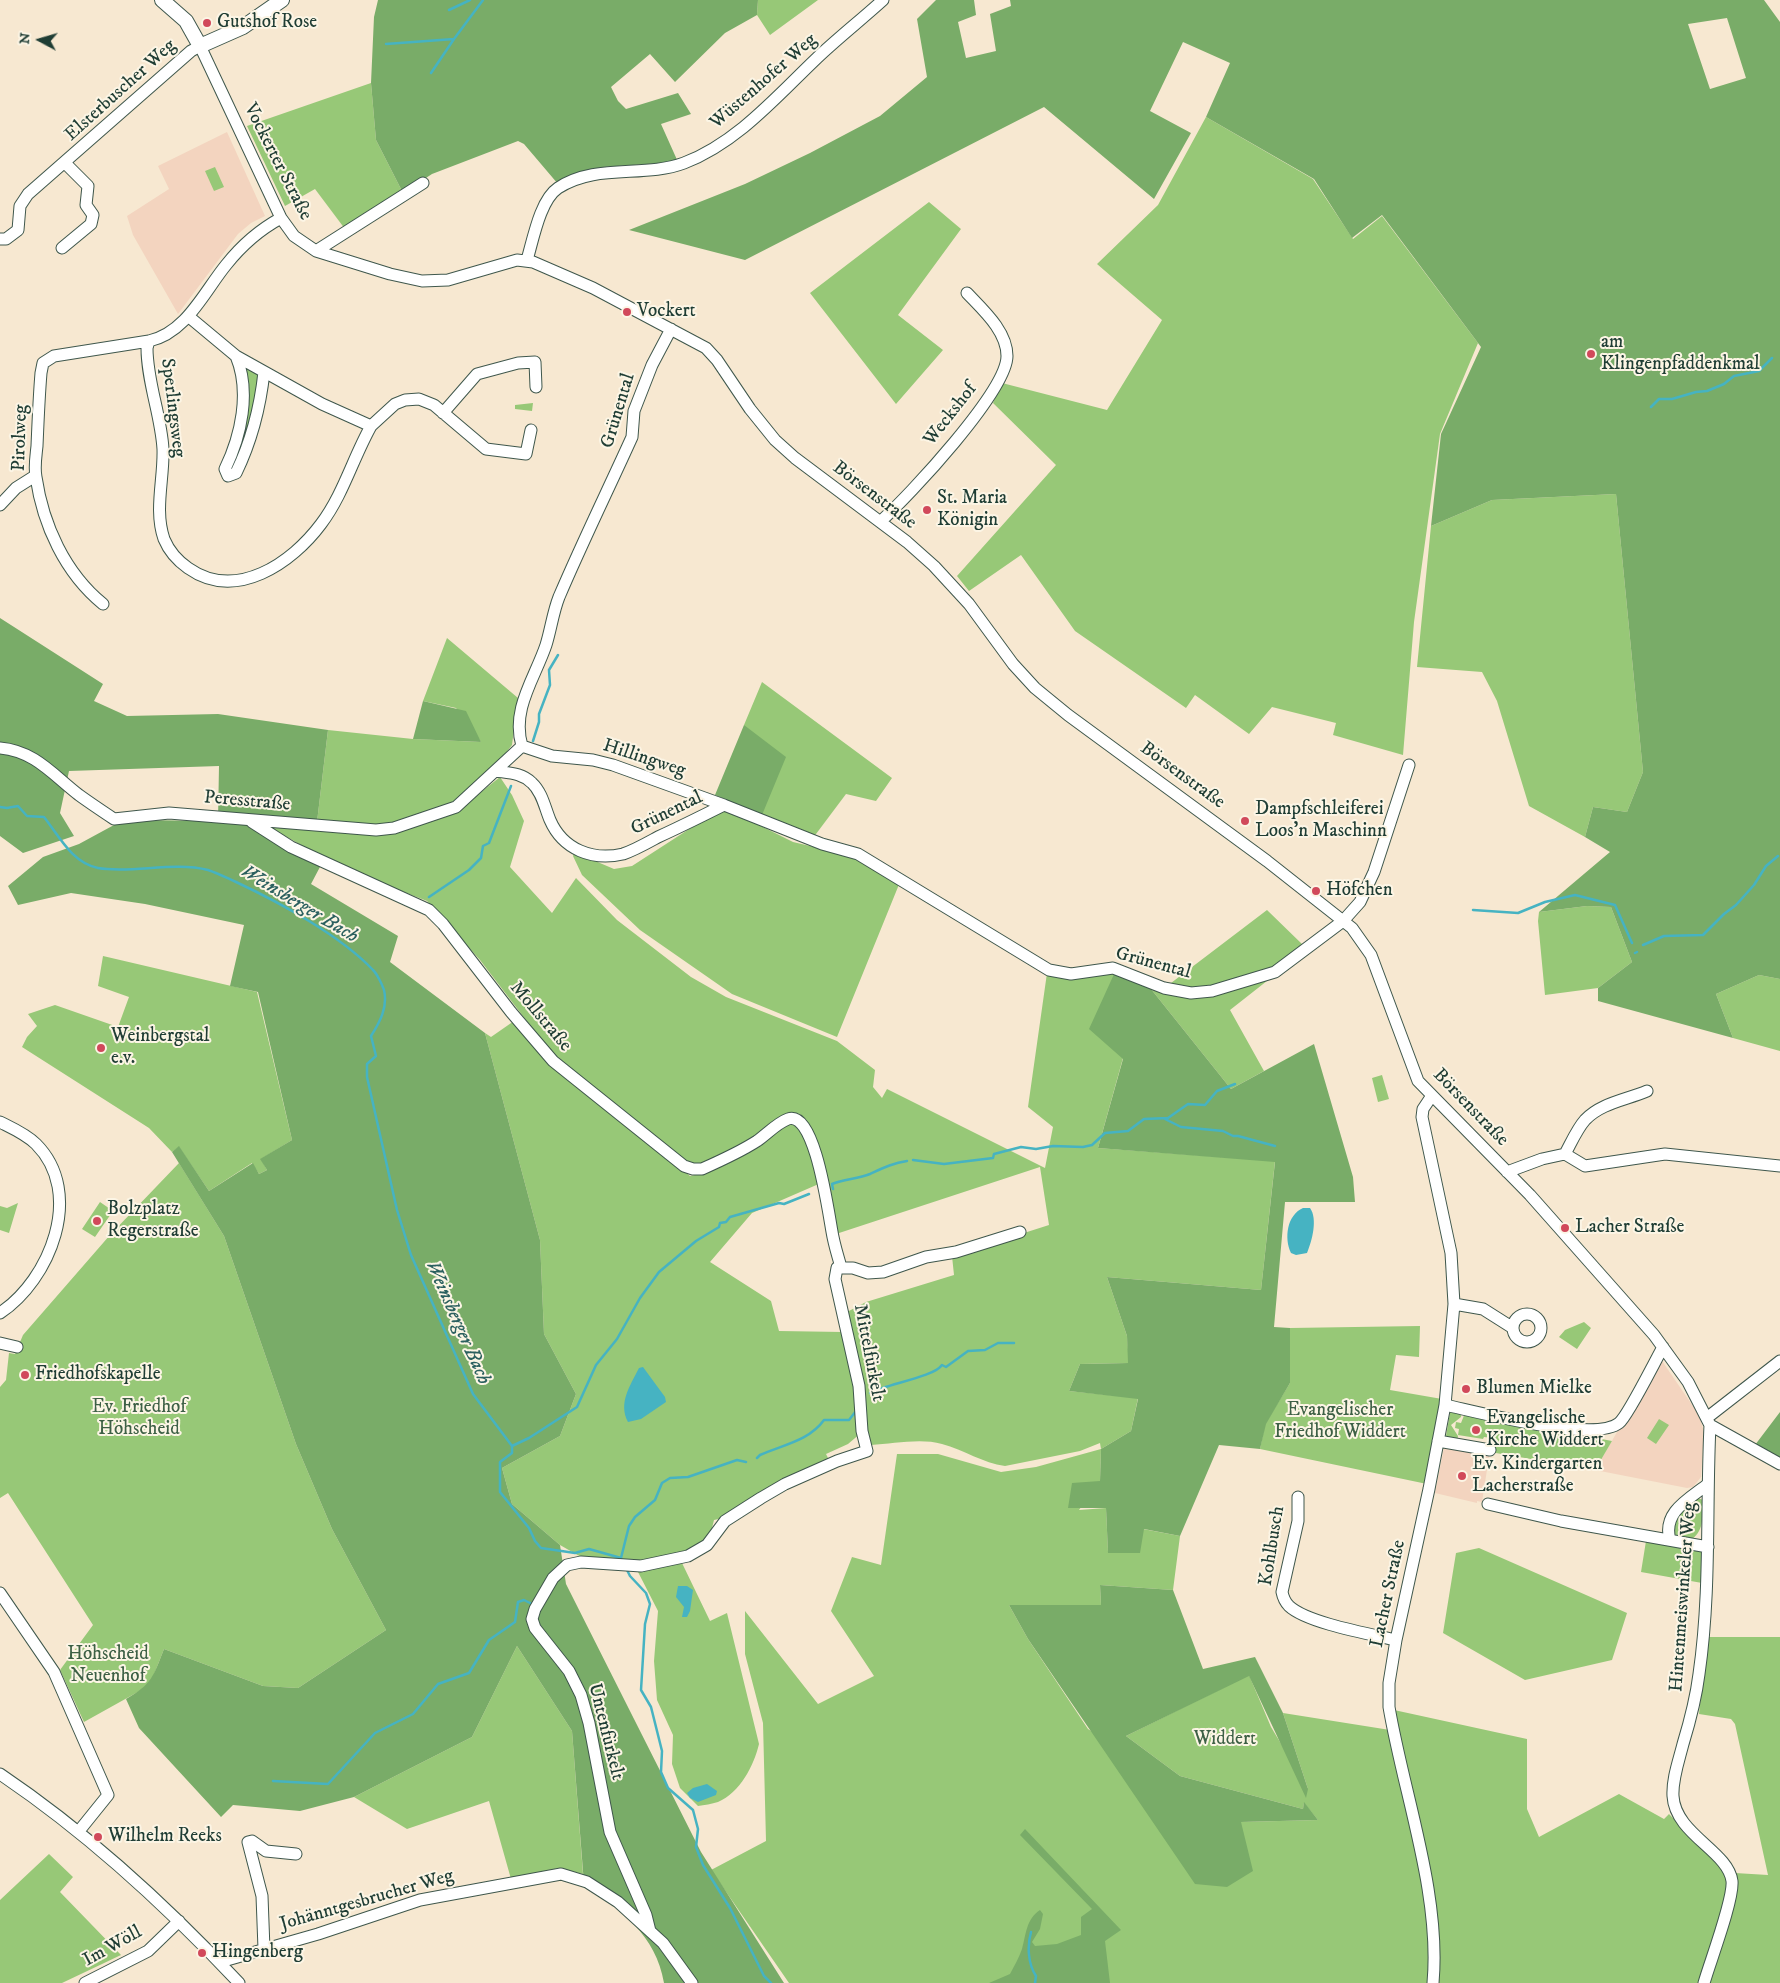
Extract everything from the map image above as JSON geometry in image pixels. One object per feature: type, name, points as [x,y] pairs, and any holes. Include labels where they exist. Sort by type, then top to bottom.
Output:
[{"type":"main road","name":"Vockerter Straße","points":[[162,0],[186,21],[200,46]]},
{"type":"main road","points":[[200,46],[249,24],[282,0]]},
{"type":"street","name":"Wüstenhofer Weg","points":[[527,260],[545,206],[559,187],[602,173],[662,168],[700,156],[738,132],[882,0]]},
{"type":"street","name":"Elsterbuscher Weg","points":[[0,239],[16,233],[20,225],[22,201],[191,51],[200,46]]},
{"type":"street","name":"Vockerter Straße","points":[[200,46],[281,218],[294,236],[316,252],[390,274],[431,281],[448,280],[508,262],[527,260]]},
{"type":"street","name":"Elsterbuscher Weg","points":[[62,248],[91,224],[93,214],[86,205],[88,186],[66,163]]},
{"type":"street","points":[[316,252],[423,183]]},
{"type":"street","name":"Sperlingsweg","points":[[281,218],[248,240],[188,316],[170,334],[149,341],[147,354],[163,450],[159,516],[161,529],[169,549],[184,565],[198,575],[231,581],[252,578],[280,565],[299,549],[322,523],[336,501],[371,426]]},
{"type":"street","name":"Börsenstraße","points":[[527,260],[593,288],[700,345],[713,356],[760,422],[784,449],[907,542],[969,604],[1013,664],[1046,697],[1191,804],[1342,921],[1356,934],[1371,955],[1411,1068],[1418,1081],[1431,1097],[1507,1172],[1664,1347],[1709,1421]]},
{"type":"street","name":"Weckshof","points":[[881,521],[921,482],[987,401],[1005,366],[1007,356],[994,322],[967,293]]},
{"type":"street","points":[[188,316],[236,356],[322,404],[371,426],[393,406],[405,400],[426,401],[483,447],[491,450],[526,454],[532,430]]},
{"type":"street","name":"Grünental","points":[[522,746],[518,733],[519,716],[546,645],[559,599],[632,437],[634,411],[657,354],[671,329]]},
{"type":"street","name":"Pirolweg","points":[[103,604],[82,584],[56,546],[35,476],[43,363],[54,356],[149,341]]},
{"type":"street","points":[[236,356],[243,382],[242,404],[234,452],[225,469],[228,476],[236,473],[253,434],[261,402],[264,372]]},
{"type":"street","points":[[443,413],[480,372],[535,362],[536,387]]},
{"type":"street","points":[[0,505],[16,488],[35,476]]},
{"type":"street","points":[[496,771],[522,746]]},
{"type":"street","name":"Hillingweg","points":[[522,746],[552,756],[593,760],[613,765],[724,805]]},
{"type":"street","name":"Peresstraße","points":[[0,748],[20,751],[38,760],[78,794],[114,819],[169,813],[376,830],[394,828],[456,807],[496,771]]},
{"type":"street","points":[[1342,921],[1352,913],[1366,892],[1409,765]]},
{"type":"street","name":"Grünental","points":[[496,771],[521,775],[532,782],[540,793],[551,822],[561,838],[569,846],[593,855],[611,856],[628,852],[724,805],[822,844],[858,854],[1042,966],[1062,974],[1112,968],[1171,990],[1191,993],[1212,991],[1275,972],[1342,921]]},
{"type":"street","name":"Mollstraße","points":[[250,821],[291,847],[428,910],[444,924],[511,1012],[553,1061],[684,1166],[695,1170],[710,1165],[754,1142],[790,1118],[799,1120],[807,1131]]},
{"type":"street","points":[[1565,1154],[1582,1125],[1592,1114],[1604,1106],[1647,1091]]},
{"type":"street","name":"Lacher Straße","points":[[1431,1097],[1423,1109],[1422,1117],[1451,1253],[1454,1304],[1445,1406],[1396,1640],[1389,1683],[1388,1707],[1422,1853],[1434,1946],[1433,1983]]},
{"type":"street","points":[[0,1122],[35,1143],[44,1154],[56,1184],[59,1219],[41,1270],[10,1306],[0,1313]]},
{"type":"street","name":"Mittelfürkelt","points":[[807,1131],[826,1186],[832,1234],[841,1267],[836,1271],[835,1279],[859,1386],[862,1431],[868,1448]]},
{"type":"street","points":[[1507,1172],[1542,1159],[1565,1154],[1585,1166],[1671,1154],[1780,1166]]},
{"type":"street","points":[[841,1267],[868,1273],[884,1272],[926,1257],[956,1252],[1020,1232]]},
{"type":"street","points":[[1454,1304],[1483,1309],[1513,1328]]},
{"type":"street","points":[[0,1343],[17,1347]]},
{"type":"street","points":[[1445,1406],[1574,1430],[1606,1429],[1620,1422],[1664,1347]]},
{"type":"street","points":[[1780,1361],[1709,1421],[1780,1464]]},
{"type":"street","name":"Hintenmeiswinkeler Weg","points":[[1704,1983],[1730,1898],[1732,1882],[1726,1867],[1697,1838],[1679,1816],[1673,1796],[1699,1674],[1708,1547],[1709,1421]]},
{"type":"street","points":[[1438,1441],[1490,1450]]},
{"type":"street","name":"Untenfürkelt","points":[[650,1931],[646,1915],[610,1832],[589,1723],[580,1695],[569,1671],[533,1623],[534,1613],[546,1589],[563,1568],[581,1562],[633,1566],[661,1563],[698,1552],[707,1546],[725,1521],[746,1508],[786,1484],[844,1458],[863,1454],[868,1448]]},
{"type":"street","points":[[1670,1540],[1668,1527],[1672,1514],[1708,1484]]},
{"type":"street","name":"Kohlbusch","points":[[1298,1497],[1298,1521],[1282,1592],[1287,1604],[1314,1618],[1396,1640]]},
{"type":"street","points":[[1488,1504],[1561,1521],[1708,1547]]},
{"type":"street","points":[[0,1593],[54,1672],[108,1795],[79,1831]]},
{"type":"street","points":[[0,1774],[79,1831],[179,1921],[220,1962],[236,1982]]},
{"type":"street","points":[[264,1949],[262,1896],[248,1842],[252,1841],[266,1851],[296,1854]]},
{"type":"street","name":"Johänntgesbrucher Weg","points":[[220,1962],[318,1934],[420,1900],[555,1874],[572,1877],[597,1886],[618,1902],[650,1931],[671,1954],[692,1983]]},
{"type":"street","name":"Im Wöll","points":[[85,1983],[148,1951],[179,1921]]},
{"type":"shaded area","points":[[227,132],[265,216],[251,223],[238,234],[178,314],[133,235],[127,216],[169,189],[158,166]]},
{"type":"shaded area","points":[[1660,1358],[1699,1415],[1704,1432],[1701,1477],[1693,1487],[1687,1488],[1595,1470]]},
{"type":"shaded area","name":"Ev. Kindergarten Lacherstraße","points":[[1445,1442],[1490,1450],[1482,1502],[1477,1501],[1477,1503],[1435,1493]]},
{"type":"green space","points":[[378,0],[758,0],[757,15],[725,33],[675,82],[650,54],[611,87],[618,101],[626,109],[678,93],[691,114],[661,124],[678,162],[603,167],[558,184],[524,144],[518,141],[432,174],[403,193],[376,140],[371,83],[374,17]]},
{"type":"green space","points":[[758,0],[818,0],[770,35],[757,15]]},
{"type":"green space","points":[[936,0],[974,0],[976,15],[958,22],[966,58],[996,51],[990,14],[1011,6],[1010,0],[1764,0],[1780,22],[1780,979],[1759,975],[1716,994],[1733,1038],[1598,1001],[1598,988],[1632,962],[1611,907],[1587,906],[1539,912],[1610,852],[1585,837],[1593,807],[1627,812],[1643,772],[1616,494],[1492,500],[1431,526],[1441,434],[1481,347],[1382,215],[1352,238],[1314,179],[1206,117],[1230,63],[1183,42],[1150,111],[1191,133],[1154,199],[1044,107],[745,260],[629,230],[745,184],[810,153],[880,116],[927,77],[917,19]],"holes":[[[1727,18],[1746,78],[1710,89],[1688,24]]]},
{"type":"green space","points":[[371,83],[376,140],[403,193],[345,229],[315,189],[285,206],[247,126]]},
{"type":"green space","points":[[1206,117],[1313,179],[1353,239],[1382,216],[1478,343],[1440,434],[1414,622],[1403,755],[1333,735],[1336,723],[1272,707],[1249,734],[1195,695],[1186,708],[1075,631],[1021,555],[969,591],[957,576],[1056,465],[993,403],[1002,383],[1107,410],[1162,320],[1097,264],[1158,205]]},
{"type":"green space","points":[[215,167],[224,187],[214,191],[205,171]]},
{"type":"green space","points":[[929,202],[961,229],[898,315],[943,350],[896,404],[810,293]]},
{"type":"green space","points":[[245,367],[259,373],[248,439],[235,462],[241,441]]},
{"type":"green space","points":[[533,403],[532,411],[515,409],[515,405]]},
{"type":"green space","points":[[1616,494],[1643,772],[1627,812],[1593,807],[1585,837],[1529,806],[1497,701],[1482,672],[1417,667],[1431,526],[1492,500]]},
{"type":"green space","points":[[0,618],[103,684],[94,701],[127,716],[218,714],[328,730],[317,822],[249,816],[247,826],[321,865],[311,884],[398,936],[390,962],[485,1033],[540,1240],[544,1334],[576,1394],[560,1436],[502,1468],[512,1504],[560,1545],[566,1584],[701,1852],[784,1983],[664,1983],[660,1966],[645,1937],[623,1914],[584,1884],[572,1731],[517,1646],[472,1737],[354,1797],[300,1811],[233,1805],[221,1817],[139,1728],[126,1699],[141,1689],[151,1679],[164,1649],[263,1686],[298,1688],[386,1630],[332,1529],[296,1444],[224,1236],[172,1152],[179,1146],[209,1191],[253,1163],[259,1174],[267,1170],[260,1159],[292,1140],[258,992],[230,986],[244,925],[145,904],[71,893],[18,905],[8,886],[43,857],[79,844],[114,825],[139,820],[218,821],[219,766],[69,771],[60,813],[74,836],[23,853],[0,836]]},
{"type":"green space","points":[[447,638],[518,698],[512,745],[494,768],[460,798],[421,817],[374,827],[317,822],[328,730],[413,739],[481,742],[456,708],[423,701]]},
{"type":"green space","points":[[762,682],[892,778],[876,801],[846,794],[813,838],[762,815],[744,725]]},
{"type":"green space","points":[[423,701],[466,711],[481,742],[413,739]]},
{"type":"green space","points":[[744,725],[786,757],[762,815],[715,795]]},
{"type":"green space","points":[[500,777],[512,795],[524,821],[510,867],[552,913],[576,878],[617,920],[691,977],[726,997],[837,1041],[875,1070],[873,1087],[882,1098],[887,1089],[1045,1168],[1053,1127],[1028,1107],[1047,973],[1115,972],[1123,1058],[1098,1148],[1275,1161],[1261,1290],[1107,1277],[1127,1336],[1129,1363],[1080,1364],[1069,1391],[1138,1398],[1131,1431],[1101,1449],[1100,1443],[1080,1451],[1005,1466],[934,1442],[916,1441],[871,1445],[866,1433],[847,1312],[866,1302],[954,1275],[952,1256],[1049,1225],[1040,1167],[836,1234],[826,1172],[815,1141],[800,1114],[789,1112],[744,1145],[719,1158],[692,1166],[555,1058],[480,960],[427,901],[345,869],[265,825],[374,833],[456,812]]},
{"type":"green space","points":[[729,810],[793,842],[857,857],[900,882],[837,1037],[732,994],[640,930],[582,875],[573,856],[574,852],[614,869],[632,866],[714,813]]},
{"type":"green space","points":[[1587,906],[1611,907],[1632,962],[1598,988],[1545,995],[1538,921],[1539,912]]},
{"type":"green space","points":[[1267,910],[1303,945],[1272,969],[1208,987],[1188,987],[1171,983]]},
{"type":"green space","points":[[103,956],[257,992],[292,1140],[261,1159],[267,1170],[259,1174],[252,1163],[209,1191],[179,1147],[172,1152],[149,1128],[22,1047],[27,1037],[37,1026],[28,1014],[55,1005],[118,1027],[129,997],[98,986]]},
{"type":"green space","points":[[1115,972],[1147,984],[1231,1089],[1314,1044],[1353,1177],[1355,1202],[1285,1202],[1274,1327],[1290,1328],[1290,1383],[1266,1424],[1260,1449],[1219,1445],[1180,1536],[1144,1529],[1140,1553],[1108,1553],[1106,1508],[1068,1508],[1072,1483],[1100,1481],[1101,1449],[1131,1431],[1138,1399],[1069,1391],[1080,1364],[1128,1363],[1127,1336],[1107,1277],[1261,1290],[1275,1162],[1098,1148],[1123,1059],[1089,1029]]},
{"type":"green space","points":[[1759,975],[1780,979],[1780,1051],[1733,1038],[1716,994]]},
{"type":"green space","points":[[1272,977],[1230,1010],[1264,1071],[1231,1089],[1147,984],[1167,993]]},
{"type":"green space","points":[[514,1021],[690,1176],[704,1173],[790,1122],[801,1124],[821,1183],[752,1213],[710,1262],[771,1301],[779,1331],[843,1332],[858,1392],[861,1433],[848,1444],[826,1454],[830,1462],[723,1518],[714,1520],[710,1536],[699,1546],[667,1558],[627,1562],[581,1557],[560,1545],[512,1504],[502,1468],[560,1436],[576,1394],[544,1334],[540,1240],[485,1033],[491,1037]]},
{"type":"green space","points":[[1382,1075],[1389,1099],[1378,1102],[1372,1078]]},
{"type":"green space","name":"Ev. Friedhof Höhscheid","points":[[179,1163],[224,1236],[296,1444],[332,1529],[386,1630],[298,1688],[263,1686],[164,1649],[153,1677],[145,1688],[84,1722],[60,1670],[93,1625],[8,1493],[0,1498],[0,1387],[6,1380],[9,1353],[15,1354],[23,1335],[110,1235]]},
{"type":"green space","name":"Bolzplatz Regerstraße","points":[[100,1202],[113,1211],[95,1237],[82,1229]]},
{"type":"green space","points":[[18,1203],[9,1233],[0,1230],[0,1206],[7,1208]]},
{"type":"green space","points":[[1584,1322],[1591,1328],[1577,1349],[1559,1337],[1565,1330]]},
{"type":"green space","name":"Evangelischer Friedhof Widdert","points":[[1420,1326],[1419,1357],[1396,1355],[1390,1390],[1442,1399],[1427,1484],[1260,1449],[1265,1424],[1290,1383],[1290,1328]]},
{"type":"green space","points":[[1451,1407],[1462,1409],[1461,1417],[1451,1425],[1458,1436],[1457,1444],[1445,1442]]},
{"type":"green space","points":[[1780,1412],[1780,1459],[1755,1445]]},
{"type":"green space","points":[[1465,1413],[1612,1441],[1595,1470],[1490,1452],[1492,1438],[1484,1437],[1483,1439],[1458,1435],[1459,1429],[1455,1428],[1456,1422],[1461,1423]]},
{"type":"green space","points":[[1659,1419],[1669,1425],[1656,1444],[1647,1438]]},
{"type":"green space","name":"Widdert","points":[[1101,1449],[1100,1481],[1079,1510],[1106,1508],[1108,1552],[1143,1529],[1180,1536],[1173,1590],[1100,1585],[1101,1605],[1009,1605],[1028,1639],[1088,1729],[1240,1822],[1318,1820],[1304,1803],[1303,1809],[1180,1776],[1126,1736],[1249,1675],[1271,1727],[1308,1789],[1283,1713],[1390,1730],[1418,1859],[1431,1946],[1428,1983],[789,1983],[711,1870],[766,1841],[763,1723],[745,1654],[745,1611],[818,1704],[874,1676],[831,1611],[852,1557],[881,1565],[897,1454],[938,1454],[1001,1472],[1036,1467]]},
{"type":"green space","points":[[1698,1498],[1703,1500],[1702,1521],[1699,1531],[1692,1539],[1678,1538],[1673,1532],[1675,1517]]},
{"type":"green space","points":[[1646,1541],[1705,1552],[1702,1583],[1641,1572]]},
{"type":"green space","points":[[1479,1548],[1627,1613],[1612,1660],[1525,1680],[1443,1633],[1456,1553]]},
{"type":"green space","points":[[682,1563],[710,1621],[727,1613],[759,1744],[750,1769],[733,1792],[718,1802],[698,1806],[680,1788],[672,1764],[673,1735],[657,1700],[654,1661],[658,1611],[638,1572]]},
{"type":"green space","points":[[1100,1585],[1173,1590],[1203,1669],[1255,1657],[1283,1713],[1308,1789],[1306,1798],[1249,1676],[1126,1736],[1180,1776],[1303,1809],[1304,1802],[1318,1820],[1241,1822],[1253,1871],[1227,1887],[1195,1884],[1028,1639],[1009,1605],[1101,1605]]},
{"type":"green space","points":[[1707,1637],[1780,1637],[1780,1983],[1709,1983],[1735,1873],[1768,1875],[1735,1724],[1731,1719],[1699,1714]]},
{"type":"green space","points":[[517,1646],[572,1731],[583,1874],[559,1868],[511,1879],[489,1801],[407,1829],[354,1797],[472,1737]]},
{"type":"green space","points":[[1394,1710],[1527,1739],[1527,1809],[1539,1837],[1619,1794],[1664,1819],[1669,1814],[1727,1874],[1728,1891],[1700,1983],[1435,1983],[1438,1946]]},
{"type":"green space","points":[[1025,1829],[1121,1930],[1105,1941],[1110,1983],[989,1983],[1010,1974],[1021,1952],[1029,1923],[1040,1910],[1043,1914],[1040,1929],[1032,1942],[1035,1946],[1057,1944],[1081,1935],[1081,1917],[1092,1909],[1020,1835]]},
{"type":"green space","points":[[49,1854],[73,1877],[60,1892],[121,1955],[62,1983],[0,1983],[0,1900]]},
{"type":"water","points":[[1303,1208],[1310,1208],[1314,1224],[1307,1253],[1296,1255],[1291,1253],[1289,1247],[1288,1228],[1293,1216]]},
{"type":"water","points":[[643,1367],[665,1397],[666,1402],[641,1419],[628,1422],[624,1408],[626,1395],[639,1368]]},
{"type":"water","points":[[678,1586],[687,1586],[693,1590],[690,1611],[687,1617],[682,1617],[684,1607],[676,1597]]},
{"type":"water","points":[[707,1784],[717,1791],[716,1795],[698,1802],[690,1798],[687,1793],[693,1788]]},
{"type":"waterway","points":[[449,10],[470,0]]},
{"type":"waterway","points":[[386,44],[454,39],[483,0]]},
{"type":"waterway","points":[[431,73],[454,39]]},
{"type":"waterway","points":[[1651,407],[1659,399],[1672,399],[1707,391],[1724,384],[1734,376],[1759,371],[1772,358]]},
{"type":"waterway","points":[[533,741],[539,722],[539,714],[550,685],[549,670],[558,655]]},
{"type":"waterway","points":[[429,897],[469,870],[481,858],[483,846],[489,843],[511,786]]},
{"type":"waterway","name":"Weinsberger Bach","points":[[0,807],[18,806],[27,816],[44,817],[73,855],[81,861],[98,868],[124,870],[181,867],[208,870],[222,876],[271,899],[327,932],[360,957],[375,972],[384,990],[385,1002],[380,1020],[371,1036],[376,1056],[367,1064],[367,1077],[397,1210],[411,1255],[473,1394],[512,1446],[512,1453],[500,1462],[500,1492],[529,1528],[535,1541],[541,1548],[575,1553],[589,1549],[621,1558],[622,1561]]},
{"type":"waterway","points":[[1643,945],[1664,936],[1703,935],[1736,905],[1754,885],[1766,866],[1778,856]]},
{"type":"waterway","points":[[1473,910],[1518,913],[1545,902],[1575,895],[1615,905],[1632,943]]},
{"type":"waterway","points":[[913,1160],[944,1164],[993,1158],[994,1154],[1021,1147],[1036,1149],[1053,1146],[1083,1147],[1092,1145],[1105,1133],[1128,1131],[1144,1119],[1168,1118],[1188,1104],[1205,1105],[1217,1091],[1235,1084]]},
{"type":"waterway","points":[[1165,1119],[1181,1127],[1223,1131],[1233,1136],[1275,1146]]},
{"type":"waterway","points":[[833,1189],[832,1184],[865,1176],[893,1164],[907,1161]]},
{"type":"waterway","points":[[512,1446],[529,1438],[577,1407],[596,1365],[617,1339],[640,1298],[659,1272],[696,1241],[719,1227],[720,1223],[726,1222],[730,1217],[779,1203],[784,1204],[809,1194]]},
{"type":"waterway","points":[[870,1393],[920,1377],[942,1365],[946,1367],[968,1351],[985,1350],[998,1343],[1014,1343]]},
{"type":"waterway","points":[[757,1458],[760,1455],[803,1438],[824,1420],[849,1420],[856,1411]]},
{"type":"waterway","points":[[621,1558],[629,1526],[635,1517],[655,1500],[662,1483],[670,1478],[688,1477],[737,1460],[746,1462]]},
{"type":"waterway","name":"Weinsberger Bach","points":[[626,1568],[630,1576],[646,1593],[650,1604],[645,1624],[641,1690],[651,1707],[662,1751],[661,1772],[668,1788],[693,1810],[698,1829],[696,1847],[703,1865],[730,1908],[764,1976],[771,1983]]},
{"type":"waterway","points":[[273,1781],[328,1784],[375,1733],[413,1714],[438,1684],[469,1673],[489,1640],[515,1622],[518,1602],[524,1600],[532,1604]]},
{"type":"waterway","points":[[1031,1932],[1029,1955],[1031,1966],[1036,1976],[1035,1983]]},
{"type":"place","name":"Gutshof Rose","points":[[207,23]]},
{"type":"place","name":"Vockert","points":[[627,312]]},
{"type":"place","name":"am Klingenpfaddenkmal","points":[[1591,354]]},
{"type":"place","name":"St. Maria Königin","points":[[927,510]]},
{"type":"place","name":"Dampfschleiferei Loos'n Maschinn","points":[[1245,821]]},
{"type":"place","name":"Höfchen","points":[[1316,891]]},
{"type":"place","name":"Weinbergstal e.v.","points":[[101,1048]]},
{"type":"place","name":"Bolzplatz Regerstraße","points":[[97,1221]]},
{"type":"place","name":"Lacher Straße","points":[[1565,1228]]},
{"type":"place","name":"Friedhofskapelle","points":[[25,1375]]},
{"type":"place","name":"Blumen Mielke","points":[[1466,1389]]},
{"type":"place","name":"Evangelische Kirche Widdert","points":[[1476,1430]]},
{"type":"place","name":"Ev. Kindergarten Lacherstraße","points":[[1462,1476]]},
{"type":"place","name":"Wilhelm Reeks","points":[[98,1837]]},
{"type":"place","name":"Hingenberg","points":[[202,1953]]},
{"type":"park label","name":"Höhscheid Neuenhof","points":[[108,1666]]}]
